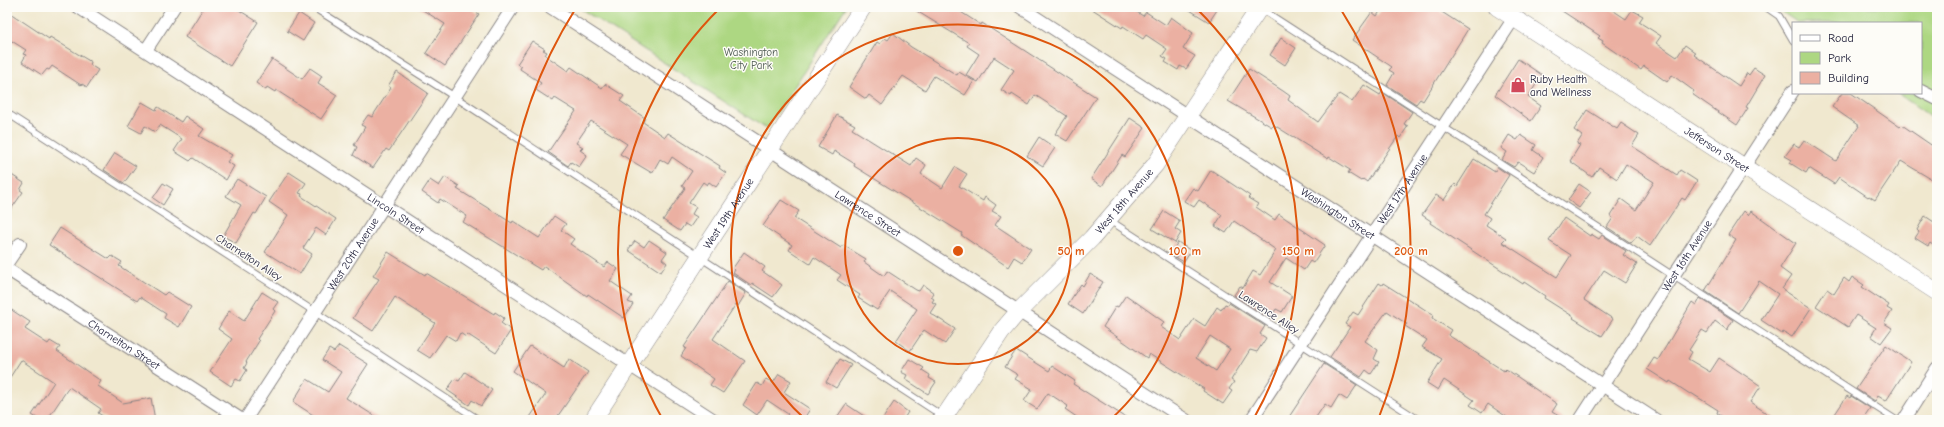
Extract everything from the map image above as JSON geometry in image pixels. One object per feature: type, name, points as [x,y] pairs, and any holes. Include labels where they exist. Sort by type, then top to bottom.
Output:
[{"type":"street","name":"Lincoln Street","points":[[78,7],[714,420]]},
{"type":"street","points":[[146,50],[174,7]]},
{"type":"street","name":"West 20th Avenue","points":[[245,420],[513,7]]},
{"type":"street","name":"Lawrence Street","points":[[550,7],[1186,420]]},
{"type":"street","name":"West 19th Avenue","points":[[593,420],[863,7]]},
{"type":"street","name":"Washington Street","points":[[1020,7],[1656,420]]},
{"type":"street","name":"West 18th Avenue","points":[[945,419],[986,352],[1018,312],[1108,220],[1155,165],[1189,116],[1259,7]]},
{"type":"street","name":"Jefferson Street","points":[[1497,7],[1745,166],[1937,292]]},
{"type":"street","name":"West 17th Avenue","points":[[1251,420],[1514,18]]},
{"type":"street","points":[[1922,92],[1937,100]]},
{"type":"street","name":"West 16th Avenue","points":[[1580,420],[1792,93]]},
{"type":"street","points":[[7,263],[20,244]]},
{"type":"street","name":"Charnelton Street","points":[[7,269],[242,420]]},
{"type":"street","points":[[1904,420],[1937,368]]},
{"type":"lane","points":[[313,7],[455,97],[945,419]]},
{"type":"lane","points":[[1259,7],[1896,420]]},
{"type":"lane","points":[[1766,7],[1779,16],[1792,38]]},
{"type":"lane","name":"Charnelton Alley","points":[[7,114],[315,312],[479,420]]},
{"type":"lane","name":"Lawrence Alley","points":[[1108,220],[1419,420]]},
{"type":"green space","name":"Washington City Park","points":[[578,7],[846,7],[768,127],[765,128]]},
{"type":"green space","points":[[1775,7],[1937,7],[1937,121],[1898,94],[1922,94],[1922,22],[1797,22]]},
{"type":"building","points":[[204,7],[234,7],[258,22],[230,66],[185,37]]},
{"type":"building","points":[[418,7],[469,7],[479,14],[445,66],[426,53],[445,24]]},
{"type":"building","points":[[910,7],[953,7],[981,25],[982,23],[1096,97],[1067,141],[1055,134],[1067,116],[1035,95],[1029,105],[1012,94],[1011,96],[1001,90],[1014,70],[994,57],[978,82],[966,75],[979,54],[967,46],[969,43]]},
{"type":"building","points":[[1089,7],[1129,7],[1143,16],[1146,12],[1166,25],[1171,17],[1193,33],[1183,49],[1195,56],[1186,69],[1180,66],[1178,70],[1165,62],[1167,59],[1162,56],[1167,49],[1146,35],[1143,39],[1123,26],[1122,28]]},
{"type":"building","points":[[1185,7],[1219,7],[1209,22]]},
{"type":"building","points":[[1383,7],[1434,7],[1468,29],[1423,101],[1420,99],[1416,104],[1387,85],[1394,73],[1389,70],[1392,67],[1352,40],[1372,12],[1377,16]]},
{"type":"building","points":[[1556,7],[1608,7],[1626,19],[1632,10],[1643,16],[1639,22],[1661,36],[1656,43],[1677,57],[1685,45],[1696,53],[1694,55],[1739,86],[1747,73],[1749,75],[1754,68],[1765,75],[1746,107],[1748,108],[1737,125],[1692,94],[1694,91],[1672,75],[1667,82],[1644,66],[1641,70],[1602,43],[1603,41],[1598,38],[1600,36]]},
{"type":"building","points":[[7,11],[49,39],[50,37],[91,62],[90,65],[98,70],[87,87],[82,84],[81,85],[52,66],[42,75],[22,62],[26,55],[23,54],[26,50],[7,38]]},
{"type":"building","points":[[299,13],[314,23],[303,41],[287,31]]},
{"type":"building","points":[[893,33],[911,47],[957,75],[959,72],[974,81],[965,95],[934,76],[925,90],[903,76],[882,105],[869,95],[866,99],[849,87],[877,42],[880,44],[885,38],[888,40]]},
{"type":"building","points":[[1281,38],[1296,48],[1285,65],[1270,55]]},
{"type":"building","points":[[532,41],[545,49],[543,50],[547,52],[545,55],[568,71],[571,67],[602,88],[605,84],[624,96],[620,101],[645,118],[643,122],[665,137],[668,133],[720,166],[719,168],[726,173],[716,187],[709,182],[707,185],[703,182],[689,203],[696,207],[692,214],[697,217],[690,227],[685,224],[680,231],[663,220],[685,188],[682,186],[692,171],[672,157],[668,164],[660,159],[652,173],[620,154],[627,144],[591,121],[576,143],[583,147],[580,150],[587,155],[579,167],[571,162],[568,166],[548,152],[576,111],[555,98],[553,101],[536,90],[541,83],[520,69],[521,67],[517,64]]},
{"type":"building","points":[[272,59],[302,79],[310,68],[322,76],[318,83],[337,95],[321,119],[276,90],[275,92],[267,87],[266,90],[256,83]]},
{"type":"building","name":"Ruby Health and Wellness","points":[[1518,59],[1542,75],[1528,97],[1541,106],[1531,121],[1495,95]]},
{"type":"building","points":[[1249,69],[1290,96],[1288,100],[1318,122],[1339,94],[1352,102],[1364,85],[1380,95],[1382,92],[1412,112],[1404,124],[1408,126],[1400,138],[1398,136],[1367,182],[1363,179],[1361,181],[1348,173],[1350,170],[1329,157],[1328,159],[1274,125],[1272,127],[1228,101]]},
{"type":"building","points":[[397,72],[428,93],[389,151],[386,149],[373,168],[353,155],[357,147],[354,145],[365,127],[361,125],[368,115],[372,117],[391,88],[388,86]]},
{"type":"building","points":[[1841,94],[1852,94],[1900,127],[1902,125],[1937,149],[1937,170],[1931,179],[1901,161],[1875,200],[1869,196],[1868,197],[1839,177],[1834,184],[1809,168],[1806,173],[1790,163],[1792,160],[1785,156],[1794,144],[1799,147],[1804,140],[1836,161],[1859,126],[1832,107]]},
{"type":"building","points":[[142,102],[156,110],[158,107],[181,122],[185,116],[204,129],[199,136],[232,155],[227,162],[234,166],[226,180],[193,158],[190,161],[174,151],[182,139],[160,125],[155,132],[145,126],[141,133],[128,126]]},
{"type":"building","points":[[1587,110],[1617,129],[1621,123],[1639,135],[1632,146],[1677,175],[1680,170],[1697,181],[1685,200],[1682,198],[1650,246],[1637,236],[1631,243],[1607,227],[1613,218],[1610,216],[1621,199],[1636,210],[1654,182],[1626,164],[1617,179],[1599,167],[1592,177],[1570,161],[1580,145],[1577,144],[1582,136],[1574,130]]},
{"type":"building","points":[[837,115],[855,125],[852,129],[911,166],[916,158],[926,165],[921,174],[942,188],[955,167],[967,174],[959,186],[983,201],[985,197],[996,205],[992,211],[1001,216],[995,225],[1031,249],[1022,262],[1014,257],[1008,267],[961,235],[962,233],[854,166],[855,164],[834,151],[832,155],[818,147]]},
{"type":"building","points":[[1130,118],[1145,128],[1125,157],[1122,155],[1102,186],[1091,179]]},
{"type":"building","points":[[1509,135],[1517,140],[1521,135],[1536,145],[1533,150],[1543,157],[1534,172],[1518,162],[1514,167],[1502,160],[1507,152],[1501,148]]},
{"type":"building","points":[[1039,137],[1055,148],[1043,166],[1027,156]]},
{"type":"building","points":[[115,153],[136,166],[124,183],[104,170]]},
{"type":"building","points":[[1474,159],[1495,172],[1497,167],[1509,175],[1484,214],[1490,218],[1486,225],[1506,238],[1502,242],[1557,277],[1571,255],[1549,241],[1564,218],[1590,236],[1591,234],[1599,239],[1602,235],[1626,251],[1623,255],[1637,264],[1625,283],[1604,270],[1584,300],[1613,319],[1602,336],[1544,298],[1545,296],[1524,282],[1523,284],[1430,223],[1431,221],[1422,215],[1436,195],[1444,200],[1455,184],[1457,186]]},
{"type":"building","points":[[1211,170],[1250,196],[1248,198],[1258,204],[1256,207],[1275,220],[1279,214],[1325,245],[1313,263],[1310,261],[1304,270],[1286,258],[1270,282],[1292,296],[1282,312],[1276,309],[1270,319],[1234,295],[1240,286],[1243,288],[1253,271],[1260,275],[1276,250],[1234,221],[1226,233],[1215,226],[1222,215],[1199,200],[1194,207],[1184,201],[1193,188],[1198,191]]},
{"type":"building","points":[[7,172],[24,183],[20,190],[23,192],[7,215]]},
{"type":"building","points":[[289,172],[306,183],[299,193],[302,194],[301,196],[336,219],[326,235],[316,228],[303,248],[312,254],[300,274],[265,252],[288,215],[269,202]]},
{"type":"building","points":[[445,177],[459,186],[457,189],[512,223],[513,221],[539,238],[554,216],[566,224],[561,230],[574,239],[570,244],[604,267],[608,262],[618,269],[610,281],[632,296],[628,302],[633,304],[624,318],[588,294],[587,296],[544,266],[541,270],[463,222],[467,216],[440,199],[438,203],[422,192],[430,180],[439,186]]},
{"type":"building","points":[[237,179],[266,197],[256,214],[254,213],[236,243],[223,236],[241,205],[226,196]]},
{"type":"building","points":[[163,183],[173,189],[163,205],[153,198]]},
{"type":"building","points":[[1579,184],[1591,192],[1579,208],[1568,200]]},
{"type":"building","points":[[781,200],[799,211],[794,218],[841,248],[843,245],[866,259],[864,262],[884,276],[887,271],[916,290],[919,291],[923,285],[934,293],[931,297],[934,299],[932,302],[936,304],[930,313],[955,329],[945,344],[924,330],[910,351],[896,341],[917,309],[890,291],[877,310],[858,298],[860,295],[837,280],[841,275],[814,257],[810,264],[789,250],[792,245],[763,226]]},
{"type":"building","points":[[1164,211],[1180,221],[1175,229],[1181,233],[1175,243],[1152,229]]},
{"type":"building","points":[[1744,211],[1748,215],[1751,211],[1796,243],[1780,268],[1791,276],[1782,289],[1811,308],[1792,337],[1783,332],[1782,334],[1761,320],[1778,294],[1759,281],[1738,313],[1705,291],[1736,240],[1728,235]]},
{"type":"building","points":[[1925,216],[1937,224],[1937,248],[1930,243],[1928,246],[1915,238],[1919,232],[1917,230]]},
{"type":"building","points":[[60,228],[109,259],[112,256],[122,262],[119,266],[164,295],[167,292],[191,307],[179,327],[164,318],[166,314],[140,297],[137,301],[49,245]]},
{"type":"building","points":[[649,240],[667,252],[662,259],[667,263],[661,272],[628,250],[635,241],[644,247]]},
{"type":"building","points":[[1178,242],[1191,251],[1184,262],[1170,254]]},
{"type":"building","points":[[388,252],[425,275],[426,273],[494,314],[495,312],[504,318],[501,323],[511,330],[496,353],[467,334],[466,337],[460,333],[456,341],[446,335],[430,358],[417,350],[435,323],[395,297],[373,331],[353,318],[379,279],[373,276]]},
{"type":"building","points":[[744,252],[765,267],[762,271],[782,285],[773,297],[752,283],[751,285],[733,273],[735,270],[733,268]]},
{"type":"building","points":[[1090,274],[1103,282],[1083,314],[1068,304],[1081,284],[1083,286]]},
{"type":"building","points":[[1852,277],[1864,285],[1862,287],[1889,305],[1887,308],[1892,311],[1884,323],[1892,328],[1881,343],[1871,336],[1876,328],[1856,315],[1848,327],[1816,306],[1827,289],[1834,294],[1844,278],[1849,282]]},
{"type":"building","points":[[728,281],[746,293],[738,306],[736,304],[713,339],[745,361],[723,393],[710,385],[714,379],[681,356],[686,348],[684,347]]},
{"type":"building","points":[[1379,283],[1382,285],[1383,283],[1433,315],[1432,318],[1451,330],[1448,335],[1504,371],[1506,369],[1557,404],[1552,412],[1565,420],[1511,420],[1488,404],[1482,413],[1470,405],[1474,400],[1444,380],[1438,390],[1427,383],[1442,359],[1422,347],[1427,340],[1405,326],[1407,324],[1387,311],[1365,341],[1378,350],[1374,359],[1379,362],[1371,374],[1366,370],[1361,377],[1330,357],[1350,327],[1345,324],[1353,312],[1358,315]]},
{"type":"building","points":[[262,292],[278,302],[273,309],[275,311],[257,339],[259,341],[246,362],[247,363],[244,368],[247,370],[240,381],[236,379],[231,386],[210,372],[232,339],[218,329],[229,311],[244,321]]},
{"type":"building","points":[[1126,295],[1164,322],[1161,327],[1180,340],[1194,319],[1205,326],[1217,307],[1221,310],[1225,304],[1228,305],[1229,303],[1265,326],[1260,334],[1266,338],[1257,352],[1250,350],[1231,380],[1234,382],[1229,389],[1232,391],[1223,404],[1203,391],[1204,389],[1149,354],[1147,358],[1103,327],[1116,306],[1118,307]],"holes":[[[1210,336],[1230,349],[1216,371],[1196,358]]]},
{"type":"building","points":[[1700,298],[1733,320],[1727,330],[1715,321],[1707,333],[1702,330],[1689,350],[1692,352],[1688,359],[1710,372],[1719,358],[1761,386],[1750,402],[1777,420],[1727,420],[1717,413],[1718,410],[1691,393],[1690,394],[1670,381],[1669,383],[1647,369],[1654,358],[1658,360],[1692,302],[1696,305]]},
{"type":"building","points":[[7,307],[30,322],[25,329],[48,344],[50,341],[60,347],[57,351],[101,381],[98,386],[123,403],[151,398],[155,420],[109,420],[98,413],[101,409],[69,387],[47,420],[40,420],[32,415],[54,382],[21,360],[7,382]]},
{"type":"building","points":[[1886,345],[1911,362],[1886,401],[1878,396],[1875,401],[1856,389]]},
{"type":"building","points":[[339,346],[368,364],[346,398],[381,420],[321,420],[293,402],[307,379],[328,392],[341,372],[322,360],[329,349],[334,352]]},
{"type":"building","points":[[530,346],[564,368],[569,359],[588,372],[555,420],[528,420],[546,394],[513,371]]},
{"type":"building","points":[[1016,350],[1049,371],[1052,366],[1075,381],[1073,384],[1130,420],[1081,420],[1065,409],[1068,406],[1048,393],[1037,409],[1024,401],[1032,389],[1015,379],[1018,375],[1005,367]]},
{"type":"building","points":[[840,359],[851,365],[836,388],[826,382]]},
{"type":"building","points":[[909,359],[924,368],[922,370],[930,375],[929,378],[936,382],[928,394],[905,379],[907,375],[901,372]]},
{"type":"building","points":[[1324,364],[1357,385],[1347,400],[1339,395],[1331,408],[1325,404],[1314,420],[1287,420]]},
{"type":"building","points":[[465,372],[492,390],[481,406],[472,400],[469,405],[447,390],[455,379],[459,381]]},
{"type":"building","points":[[779,374],[791,381],[784,392],[810,409],[803,420],[783,420],[788,414],[767,400],[757,415],[743,405],[757,383],[762,386],[766,379],[773,383]]},
{"type":"building","points":[[1847,396],[1850,398],[1851,396],[1870,408],[1862,420],[1831,420]]},
{"type":"building","points":[[894,402],[908,412],[903,420],[882,420]]},
{"type":"building","points":[[846,404],[870,420],[835,420]]},
{"type":"place","name":"Ruby Health and Wellness","points":[[1518,85]]}]
